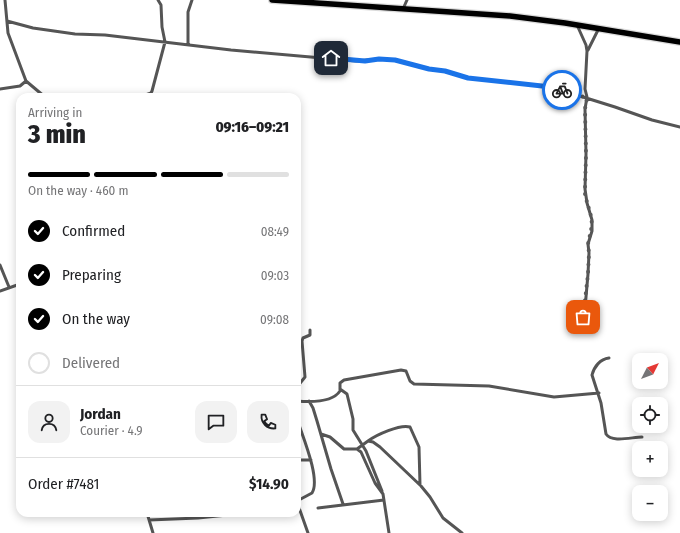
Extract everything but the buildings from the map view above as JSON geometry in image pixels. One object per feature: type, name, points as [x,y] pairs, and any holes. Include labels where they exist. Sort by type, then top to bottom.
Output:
[{"type":"highway","points":[[272,0],[492,14],[576,24],[680,42]]},
{"type":"street","points":[[5,0],[10,40],[26,81],[40,93]]},
{"type":"street","points":[[151,93],[165,42],[162,30],[161,5],[158,0]]},
{"type":"street","points":[[188,44],[188,12],[192,0]]},
{"type":"street","points":[[403,9],[407,0]]},
{"type":"street","points":[[7,21],[38,29],[68,33],[105,35],[231,50],[356,61],[379,59],[395,60],[429,69],[445,71],[468,78],[551,87],[652,120],[680,127]]},
{"type":"street","points":[[576,24],[586,44],[587,51],[585,88],[587,98],[585,109],[585,195],[592,225],[588,244],[588,274],[582,331]]},
{"type":"street","points":[[587,51],[599,28]]},
{"type":"street","points":[[0,88],[20,86],[26,81]]},
{"type":"street","points":[[0,265],[9,287]]},
{"type":"street","points":[[0,291],[16,285]]},
{"type":"street","points":[[301,382],[305,377],[302,341],[303,338],[310,336],[310,330]]},
{"type":"street","points":[[609,358],[596,366],[593,372],[593,379],[599,393],[606,434],[608,437],[613,439],[642,437]]},
{"type":"street","points":[[301,401],[328,399],[338,394],[340,383],[344,380],[401,370],[406,371],[410,381],[414,384],[488,386],[554,397],[599,393]]},
{"type":"street","points":[[340,389],[347,394],[353,419],[353,430],[370,459],[382,493],[389,533]]},
{"type":"street","points":[[309,401],[313,408],[332,473],[343,504]]},
{"type":"street","points":[[320,434],[330,437],[344,449],[357,449],[376,436],[405,426],[410,427],[419,448],[420,485]]},
{"type":"street","points":[[301,431],[311,460],[314,486],[314,491],[301,499]]},
{"type":"street","points":[[368,441],[373,442],[380,447],[420,485],[430,497],[443,518],[462,533]]},
{"type":"street","points":[[357,449],[361,452],[375,483],[382,493]]},
{"type":"street","points":[[301,460],[311,460]]},
{"type":"street","points":[[318,508],[384,500]]},
{"type":"street","points":[[301,513],[308,533]]},
{"type":"street","points":[[148,517],[152,533]]},
{"type":"street","points":[[149,520],[205,517]]},
{"type":"way so far","points":[[562,90],[587,98],[585,106],[585,195],[592,220],[592,231],[588,244],[588,274],[583,317]]},
{"type":"route","points":[[331,58],[356,61],[379,59],[395,60],[429,69],[445,71],[468,78],[551,87],[562,90]]}]
